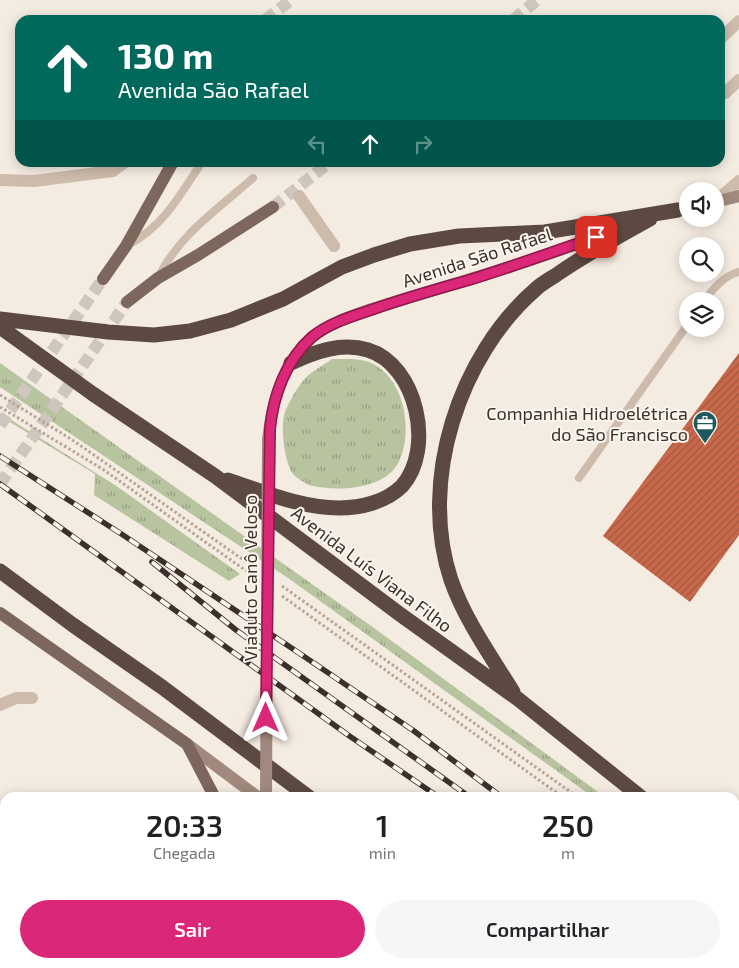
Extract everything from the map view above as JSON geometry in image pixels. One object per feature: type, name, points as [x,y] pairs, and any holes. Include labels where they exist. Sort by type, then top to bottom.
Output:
[{"type":"highway","points":[[0,319],[136,334],[154,335],[190,331],[231,320],[283,299],[342,267],[410,244],[459,236],[545,232],[679,210]]},
{"type":"highway","points":[[518,700],[466,614],[451,580],[442,545],[440,511],[442,477],[448,437],[458,403],[472,370],[488,344],[513,313],[544,282],[580,258],[650,219]]},
{"type":"highway","name":"Avenida Luís Viana Filho","points":[[0,327],[93,394],[215,476],[518,700],[634,792]]},
{"type":"highway","points":[[215,476],[301,504],[339,508],[376,502],[391,495],[409,476],[418,452],[419,439],[416,413],[407,386],[390,363],[368,350],[337,348],[320,350],[291,363]]},
{"type":"highway","points":[[0,571],[162,687],[302,792]]},
{"type":"main road","points":[[103,279],[126,246],[170,167]]},
{"type":"main road","points":[[724,200],[739,196]]},
{"type":"main road","points":[[127,302],[158,278],[273,207]]},
{"type":"main road","name":"Avenida São Rafael","points":[[291,363],[312,337],[329,326],[351,316],[487,274],[679,210]]},
{"type":"main road","name":"Viaduto Canô Veloso","points":[[266,792],[268,440],[274,398],[291,363]]},
{"type":"main road","points":[[0,613],[187,744],[251,792]]},
{"type":"main road","points":[[187,744],[212,792]]},
{"type":"street","points":[[725,34],[739,21]]},
{"type":"street","points":[[725,93],[739,80]]},
{"type":"street","points":[[0,180],[34,181],[113,171],[118,167]]},
{"type":"street","points":[[724,194],[739,181]]},
{"type":"street","points":[[298,196],[334,246]]},
{"type":"street","points":[[0,705],[16,698],[32,698]]},
{"type":"lane","points":[[126,246],[146,234],[163,218],[199,167]]},
{"type":"lane","points":[[158,278],[166,262],[198,224],[252,178]]},
{"type":"lane","points":[[710,292],[732,274],[739,272]]},
{"type":"lane","points":[[579,478],[679,337]]},
{"type":"path","points":[[0,395],[74,441],[257,569]]},
{"type":"path","points":[[0,407],[104,470],[257,578]]},
{"type":"path","points":[[281,586],[571,792]]},
{"type":"path","points":[[281,595],[556,792]]},
{"type":"green space","points":[[332,359],[351,359],[369,362],[381,369],[391,380],[398,393],[406,422],[405,438],[397,465],[381,480],[357,487],[320,487],[309,485],[294,475],[291,470],[285,454],[283,435],[285,412],[299,385]]},
{"type":"green space","points":[[0,363],[374,628],[598,792],[586,792],[288,578],[0,387]]},
{"type":"green space","points":[[0,413],[115,485],[240,574],[229,581],[94,495],[95,474],[0,416]]},
{"type":"building","name":"Companhia Hidroelétrica do São Francisco","points":[[739,353],[739,535],[690,602],[603,536]]},
{"type":"tunnel","points":[[272,15],[291,0]]},
{"type":"tunnel","points":[[519,15],[537,0]]},
{"type":"tunnel","points":[[273,207],[324,167]]},
{"type":"tunnel","points":[[0,425],[103,279]]},
{"type":"tunnel","points":[[0,484],[127,302]]},
{"type":"railway","points":[[0,456],[123,535],[414,731],[495,792]]},
{"type":"railway","points":[[0,484],[348,735],[431,792]]},
{"type":"railway","points":[[152,562],[236,630],[463,792]]},
{"type":"place","name":"Companhia Hidroelétrica do São Francisco","points":[[705,444]]},
{"type":"route","points":[[266,718],[268,440],[274,398],[281,380],[291,363],[312,337],[329,326],[351,316],[487,274],[596,237]]}]
